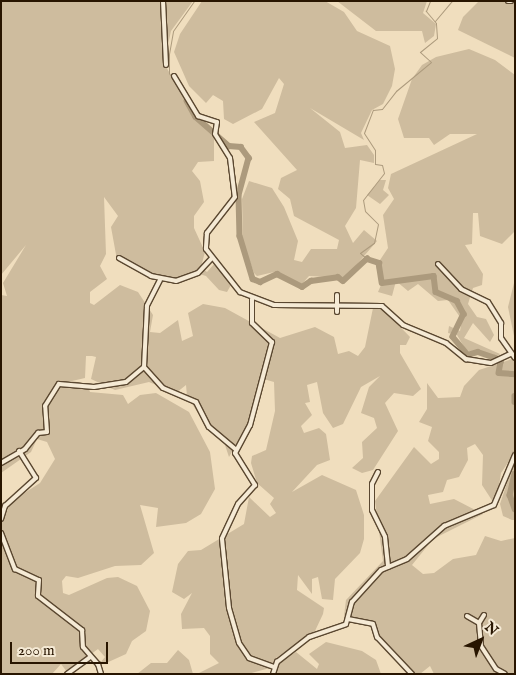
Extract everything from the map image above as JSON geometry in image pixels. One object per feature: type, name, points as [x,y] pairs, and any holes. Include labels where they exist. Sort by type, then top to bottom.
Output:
[{"type":"street","points":[[163,1],[166,65]]},
{"type":"street","points":[[174,76],[198,116],[217,122],[215,134],[230,158],[235,197],[207,233],[212,258],[234,286],[252,299],[274,305],[338,303],[384,307],[403,324],[446,343],[462,357],[496,362],[510,354]]},
{"type":"street","points":[[119,258],[160,280],[187,279],[212,258]]},
{"type":"street","points":[[438,264],[461,289],[488,302],[501,323],[500,334],[510,354],[515,358]]},
{"type":"street","points":[[160,280],[147,306],[144,367],[163,388],[196,402],[209,427],[236,450],[255,485],[238,504],[222,539],[229,608],[246,655],[274,667]]},
{"type":"street","points":[[337,295],[337,312]]},
{"type":"street","points":[[236,450],[250,425],[272,342],[252,323],[252,299]]},
{"type":"street","points":[[1,463],[19,451],[36,434],[47,432],[46,406],[59,384],[94,387],[126,382],[144,367]]},
{"type":"street","points":[[1,519],[5,506],[36,478],[19,451]]},
{"type":"street","points":[[273,674],[274,667],[312,635],[343,627],[348,619],[352,602],[388,567],[407,559],[444,526],[494,506],[515,455]]},
{"type":"street","points":[[378,472],[372,484],[372,510],[385,537],[388,567]]},
{"type":"street","points":[[1,533],[15,569],[36,576],[38,596],[78,625],[83,647],[101,674]]},
{"type":"street","points":[[484,615],[479,623],[481,646],[496,669],[505,674]]},
{"type":"street","points":[[468,616],[479,623]]},
{"type":"street","points":[[348,619],[373,624],[377,637],[412,674]]},
{"type":"street","points":[[67,674],[90,657]]},
{"type":"shaded area","points":[[1,1],[193,1],[171,31],[164,63],[194,116],[214,132],[214,161],[198,162],[192,171],[200,181],[204,202],[194,216],[194,228],[205,252],[201,267],[207,272],[215,263],[231,285],[227,292],[219,290],[206,276],[196,273],[175,280],[157,278],[117,260],[111,227],[118,216],[104,197],[106,254],[100,266],[107,279],[90,292],[90,303],[94,305],[120,285],[138,292],[153,315],[150,332],[160,333],[178,320],[182,341],[193,336],[188,313],[203,304],[225,308],[280,338],[315,327],[334,337],[338,354],[349,351],[358,356],[365,347],[373,308],[382,308],[410,337],[406,345],[400,345],[400,353],[421,389],[413,396],[394,393],[385,403],[398,431],[373,470],[362,473],[352,468],[363,458],[362,442],[377,428],[374,418],[361,413],[369,387],[380,376],[361,387],[343,424],[333,428],[323,413],[317,382],[307,385],[310,402],[305,403],[312,415],[301,426],[304,433],[319,428],[326,434],[330,460],[317,465],[292,492],[322,475],[356,490],[364,515],[364,539],[360,553],[335,579],[333,600],[322,599],[318,577],[312,579],[312,594],[298,575],[297,590],[324,608],[323,614],[315,631],[276,658],[270,668],[248,674],[197,674],[219,663],[210,654],[210,636],[204,628],[182,629],[181,614],[192,593],[184,599],[172,592],[178,564],[188,551],[201,550],[244,524],[249,497],[270,517],[276,513],[270,504],[274,498],[257,483],[251,463],[252,456],[266,450],[275,411],[274,382],[260,378],[249,422],[229,457],[224,442],[210,432],[187,396],[186,385],[176,393],[149,382],[115,390],[91,379],[96,357],[86,356],[85,378],[72,381],[87,384],[90,392],[123,395],[128,404],[140,395],[156,393],[189,412],[210,452],[215,489],[201,514],[186,523],[156,527],[158,508],[140,505],[154,553],[141,565],[115,566],[78,578],[66,576],[62,581],[63,593],[69,595],[107,578],[118,577],[137,586],[150,611],[146,631],[132,641],[126,654],[104,664],[100,663],[105,657],[98,649],[67,672],[61,664],[52,674],[1,674],[1,523],[12,501],[40,483],[55,459],[47,442],[37,439],[31,452],[1,473],[1,295],[7,296],[3,283],[26,245],[1,275]]},
{"type":"shaded area","points":[[202,1],[325,1],[344,12],[357,31],[390,46],[395,69],[392,86],[383,104],[372,110],[361,133],[364,140],[310,108],[340,132],[345,148],[367,145],[374,155],[374,163],[360,160],[356,208],[345,226],[353,243],[364,230],[377,241],[345,278],[309,276],[302,284],[274,272],[257,276],[254,273],[243,242],[242,199],[249,181],[272,188],[284,207],[298,241],[294,260],[302,262],[311,249],[337,249],[339,240],[294,216],[290,199],[278,189],[281,178],[297,170],[254,122],[275,113],[284,84],[279,78],[262,109],[233,124],[224,119],[223,101],[213,95],[206,103],[189,86],[174,52],[180,34]]},
{"type":"shaded area","points":[[337,1],[427,1],[423,13],[436,24],[434,36],[425,43],[422,31],[376,31]]},
{"type":"shaded area","points":[[479,1],[515,1],[515,58],[458,30],[463,17]]},
{"type":"shaded area","points":[[469,49],[495,60],[515,75],[514,232],[502,244],[480,236],[478,213],[473,213],[472,244],[465,245],[483,274],[482,285],[473,288],[468,304],[477,317],[486,319],[494,335],[490,342],[473,323],[464,338],[500,354],[494,360],[466,350],[457,335],[448,333],[449,326],[460,331],[462,320],[448,300],[438,301],[418,284],[408,291],[396,281],[392,296],[378,292],[381,285],[376,266],[388,248],[383,215],[394,199],[388,188],[391,174],[477,134],[450,134],[434,145],[429,138],[404,138],[398,119],[412,79],[422,65],[436,57]]},
{"type":"shaded area","points":[[380,180],[386,180],[383,190],[389,195],[380,204],[367,195]]},
{"type":"shaded area","points":[[515,279],[515,336],[514,336],[508,307]]},
{"type":"shaded area","points":[[515,358],[515,452],[501,473],[497,498],[493,502],[482,485],[483,455],[475,444],[467,448],[468,460],[459,477],[447,480],[443,492],[428,495],[430,504],[454,499],[483,514],[433,539],[412,565],[423,574],[434,573],[453,559],[476,555],[485,536],[501,541],[515,538],[515,674],[434,674],[430,666],[420,674],[414,673],[372,627],[344,616],[346,600],[383,561],[375,501],[414,447],[431,464],[439,459],[439,452],[428,441],[432,427],[419,422],[427,409],[427,383],[438,398],[460,397],[464,386],[479,370]]},
{"type":"shaded area","points":[[515,459],[515,520],[512,520],[503,516],[500,504]]},
{"type":"shaded area","points":[[326,642],[362,651],[376,660],[381,674],[276,674],[276,665],[296,652],[317,669],[319,664],[309,654]]},
{"type":"shaded area","points":[[178,650],[189,660],[193,674],[137,674],[151,663],[167,663]]},
{"type":"waterway","points":[[187,101],[169,73],[169,54],[173,31],[194,1]]},
{"type":"waterway","points":[[367,259],[360,253],[374,243],[378,224],[365,211],[363,200],[384,173],[382,165],[375,164],[375,150],[364,133],[373,110],[382,109],[396,91],[431,62],[420,52],[437,38],[436,23],[426,11],[430,1]]},
{"type":"waterway","points":[[435,21],[452,1]]},
{"type":"waterway","points":[[187,101],[196,117],[229,146],[241,147],[249,158],[239,196],[240,236],[253,279],[260,282],[277,274],[302,287],[311,281],[338,277],[343,281],[367,259],[379,263],[382,283],[434,276],[436,292],[457,301],[464,314],[453,337],[468,355],[478,352],[495,358],[501,362],[499,373],[515,374]]},
{"type":"waterway","points":[[515,396],[515,402]]},
{"type":"waterway","points":[[515,474],[510,495],[515,509]]}]
